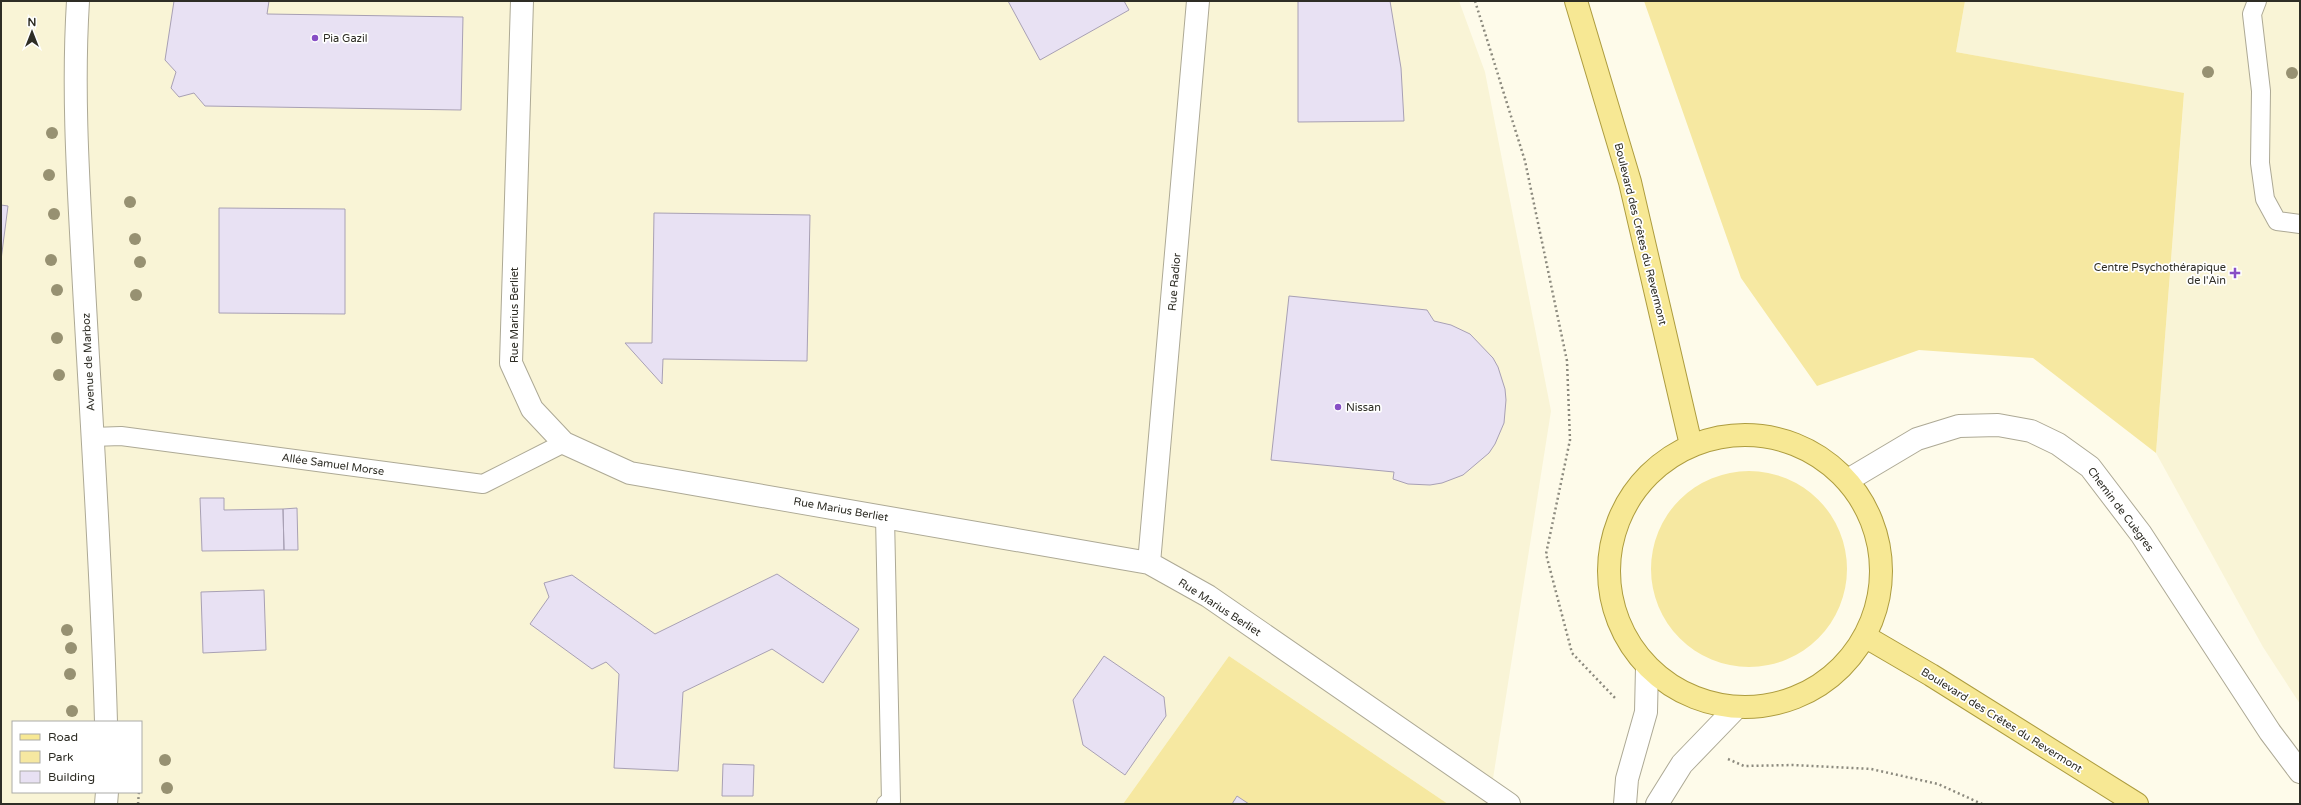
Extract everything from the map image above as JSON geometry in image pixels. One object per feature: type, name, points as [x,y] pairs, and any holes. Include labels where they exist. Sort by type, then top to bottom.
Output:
[{"type":"main road","name":"Boulevard des Crêtes du Revermont","points":[[1576,1],[1630,182],[1691,445]]},
{"type":"main road","points":[[1733,434],[1775,437],[1815,453],[1848,480],[1871,515],[1882,556],[1880,597],[1866,637],[1842,668],[1812,691],[1775,705],[1736,708],[1703,702],[1673,687],[1647,667],[1622,631],[1609,588],[1610,544],[1626,503],[1654,469],[1691,445],[1733,434]]},
{"type":"main road","name":"Boulevard des Crêtes du Revermont","points":[[1866,637],[1931,675],[2137,804]]},
{"type":"street","name":"Avenue de Marboz","points":[[78,1],[75,120],[92,437],[98,507],[106,721]]},
{"type":"street","name":"Rue Marius Berliet","points":[[522,1],[511,363],[532,409],[564,443],[630,473],[1150,563],[1208,596],[1509,804]]},
{"type":"street","name":"Rue Radior","points":[[1150,563],[1198,1]]},
{"type":"street","name":"Chemin de Cuègres","points":[[1848,480],[1917,439],[1959,426],[1998,425],[2031,430],[2058,444],[2090,467],[2141,534],[2270,732],[2300,772]]},
{"type":"street","points":[[1625,804],[1627,778],[1646,712],[1647,667]]},
{"type":"street","points":[[1656,804],[1682,764],[1736,708]]},
{"type":"street","points":[[106,804],[107,793]]},
{"type":"lane","points":[[2257,1],[2252,14],[2261,91],[2260,163],[2265,199],[2277,221],[2300,224]]},
{"type":"lane","name":"Allée Samuel Morse","points":[[92,437],[121,436],[483,484],[564,443]]},
{"type":"lane","points":[[885,517],[891,801],[886,804]]},
{"type":"path","points":[[1475,1],[1525,161],[1567,361],[1570,440],[1546,554],[1572,653],[1642,724]]},
{"type":"path","points":[[1700,746],[1744,766],[1793,765],[1871,769],[1938,784],[1982,804]]},
{"type":"path","points":[[138,804],[139,793]]},
{"type":"shaded area","points":[[1,1],[1459,1],[1485,72],[1551,411],[1489,804],[1448,804],[1229,656],[1123,804],[1,804]]},
{"type":"shaded area","name":"Centre Psychothérapique de l'Ain","points":[[1965,1],[2300,1],[2300,704],[2263,647],[2156,453],[2184,94],[1956,52]]},
{"type":"green space","points":[[1644,1],[1965,1],[1956,52],[2184,93],[2156,453],[2033,358],[1919,350],[1817,386],[1741,278]]},
{"type":"green space","points":[[1749,471],[1777,475],[1795,483],[1811,493],[1825,507],[1835,523],[1843,541],[1847,569],[1843,597],[1835,615],[1825,631],[1811,645],[1795,655],[1777,663],[1749,667],[1721,663],[1703,655],[1687,645],[1673,631],[1663,615],[1655,597],[1651,569],[1655,541],[1663,523],[1673,507],[1687,493],[1703,483],[1721,475]]},
{"type":"green space","points":[[1229,656],[1448,804],[1123,804]]},
{"type":"building","name":"Pia Gazil","points":[[174,1],[269,1],[267,14],[463,17],[461,110],[205,106],[194,93],[179,97],[171,88],[176,72],[165,60]]},
{"type":"building","points":[[1008,1],[1124,1],[1129,10],[1040,60]]},
{"type":"building","points":[[1298,1],[1390,1],[1401,68],[1404,121],[1298,122]]},
{"type":"building","points":[[1,205],[8,206],[1,260]]},
{"type":"building","points":[[219,208],[345,209],[345,314],[219,313]]},
{"type":"building","points":[[654,213],[810,215],[807,361],[663,359],[662,384],[625,343],[652,343]]},
{"type":"building","points":[[1289,296],[1427,310],[1434,321],[1451,325],[1470,334],[1493,358],[1498,367],[1505,389],[1506,400],[1504,423],[1495,444],[1489,453],[1463,475],[1442,483],[1430,485],[1408,484],[1393,479],[1394,472],[1271,460]]},
{"type":"building","points":[[200,498],[224,498],[224,510],[283,509],[284,550],[202,551]]},
{"type":"building","points":[[297,508],[298,550],[284,550],[283,509]]},
{"type":"building","points":[[777,574],[859,629],[823,683],[772,649],[683,692],[678,771],[614,768],[619,674],[606,662],[592,669],[530,624],[549,597],[544,583],[572,575],[655,634]]},
{"type":"building","points":[[264,590],[266,650],[203,653],[201,592]]},
{"type":"building","points":[[1104,656],[1164,697],[1166,716],[1125,775],[1083,745],[1073,700]]},
{"type":"building","points":[[723,764],[754,765],[753,796],[722,796]]},
{"type":"building","points":[[1237,796],[1249,804],[1232,804]]},
{"type":"place","name":"Pia Gazil","points":[[315,38]]},
{"type":"place","name":"Centre Psychothérapique de l'Ain","points":[[2235,273]]},
{"type":"place","name":"Nissan","points":[[1338,407]]}]
